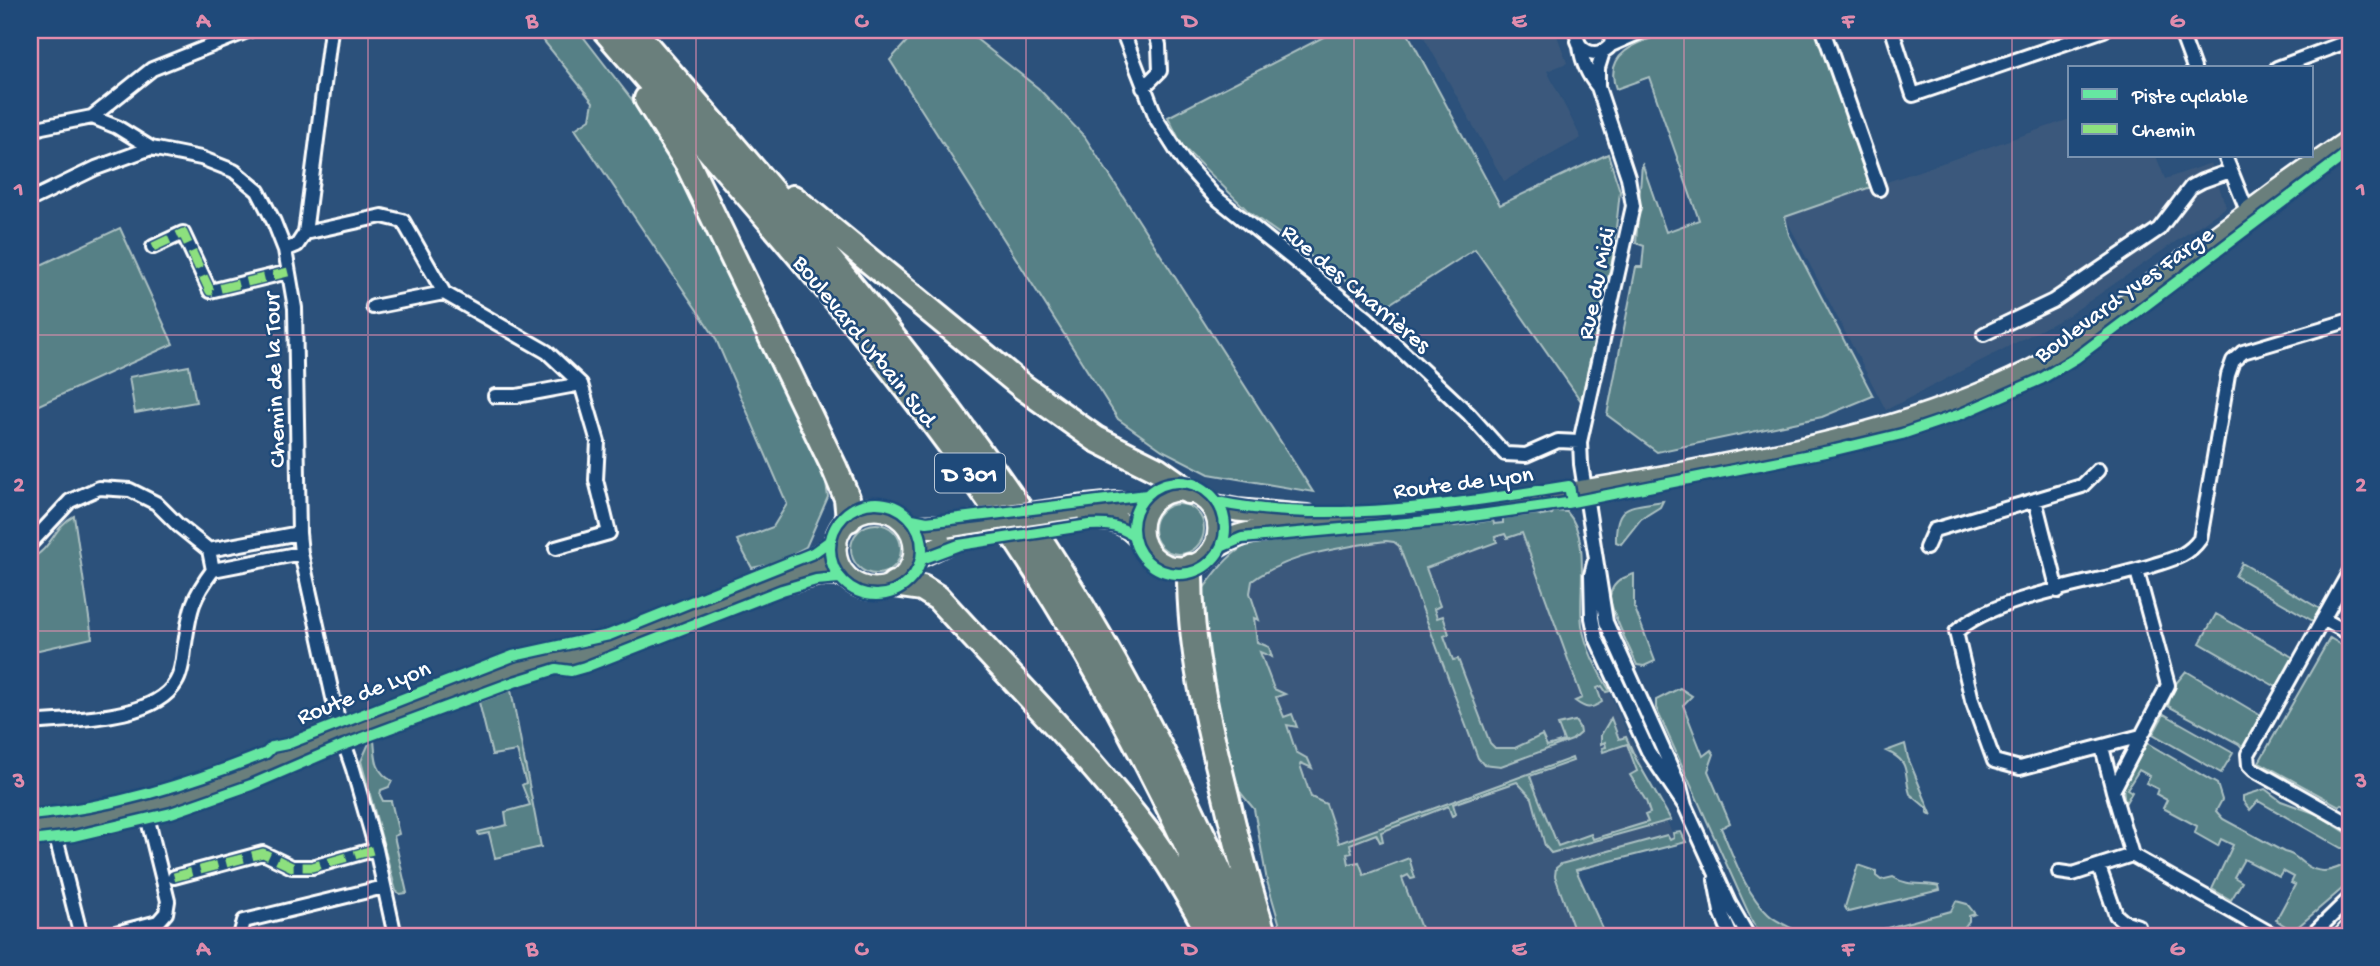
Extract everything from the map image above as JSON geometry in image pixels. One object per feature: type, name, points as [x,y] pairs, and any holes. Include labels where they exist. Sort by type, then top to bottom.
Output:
[{"type":"highway","name":"Boulevard Urbain Sud","points":[[605,30],[834,297],[906,386],[982,489],[1055,601],[1124,720],[1192,856],[1227,936]]},
{"type":"highway","name":"Boulevard Urbain Sud","points":[[633,30],[851,285],[1004,485],[1075,595],[1164,754],[1207,842],[1248,936]]},
{"type":"highway","points":[[633,62],[638,86],[688,164],[834,467],[847,498],[849,519]]},
{"type":"highway","points":[[739,153],[757,158],[799,203],[1023,387],[1096,439],[1158,470],[1188,491]]},
{"type":"highway","points":[[1191,567],[1195,653],[1210,731],[1245,874],[1264,936]]},
{"type":"highway","points":[[894,584],[922,588],[938,598],[1092,767],[1147,833],[1211,936]]},
{"type":"main road","name":"Boulevard Yves Farge","points":[[1585,491],[1824,445],[1910,420],[2014,381],[2083,339],[2248,213],[2350,140]]},
{"type":"main road","points":[[909,527],[951,532],[1082,513],[1151,503],[1175,490],[1188,491],[1205,498],[1211,505],[1219,526],[1219,537],[1208,556],[1191,567],[1168,566],[1157,561],[1132,529],[1121,523],[1082,513]]},
{"type":"main road","name":"Route de Lyon","points":[[1215,548],[1238,535],[1347,520],[1448,511],[1585,491]]},
{"type":"main road","points":[[1144,543],[1142,522],[1151,503]]},
{"type":"main road","name":"Route de Lyon","points":[[1211,505],[1237,510],[1347,520]]},
{"type":"main road","points":[[874,509],[900,517],[909,527],[915,548],[914,559],[910,569],[894,584],[881,589],[868,588],[855,584],[844,575],[836,555],[836,544],[838,535],[849,519],[874,509]]},
{"type":"main road","points":[[914,559],[951,532]]},
{"type":"main road","name":"Route de Lyon","points":[[30,829],[145,808],[207,789],[341,734],[544,661],[620,643],[719,603],[816,558],[836,544]]},
{"type":"main road","name":"Route de Lyon","points":[[719,603],[800,578],[820,574],[844,575]]},
{"type":"street","points":[[30,132],[92,117],[152,69],[250,30]]},
{"type":"street","points":[[285,250],[297,245],[305,233],[331,30]]},
{"type":"street","name":"Rue des Charrières","points":[[1122,30],[1157,120],[1183,161],[1214,196],[1368,319],[1469,414],[1505,454],[1526,455],[1558,441],[1580,442]]},
{"type":"street","points":[[1143,88],[1160,71],[1159,45],[1155,30]]},
{"type":"street","name":"Rue du Midi","points":[[1577,30],[1581,58],[1589,76],[1598,87]]},
{"type":"street","name":"Rue du Midi","points":[[1613,30],[1598,68],[1598,87],[1628,177],[1633,206],[1580,442],[1595,559],[1591,575],[1592,618],[1596,638],[1648,751],[1685,806],[1715,873]]},
{"type":"street","points":[[1580,46],[1591,53],[1645,30]]},
{"type":"street","points":[[1823,30],[1879,189]]},
{"type":"street","points":[[1892,30],[1913,95],[2104,30]]},
{"type":"street","points":[[2180,30],[2193,66]]},
{"type":"street","points":[[2282,66],[2346,42]]},
{"type":"street","name":"Chemin de la Tour","points":[[92,117],[117,127],[151,148],[201,158],[234,172],[258,191],[285,250],[295,308],[301,553],[341,734],[354,769],[376,849],[395,936]]},
{"type":"street","points":[[30,200],[96,168],[151,148]]},
{"type":"street","points":[[2226,158],[2248,213]]},
{"type":"street","points":[[1984,334],[2053,301],[2159,229],[2191,187],[2231,171]]},
{"type":"street","points":[[305,233],[382,216],[403,221],[444,293],[547,352],[581,384],[598,442],[596,480],[609,533],[556,548]]},
{"type":"street","points":[[153,247],[183,233],[210,291],[288,272]]},
{"type":"street","points":[[373,307],[444,293]]},
{"type":"street","points":[[2141,736],[2020,768],[1994,761],[1972,699],[1956,632],[1969,620],[2012,603],[2186,555],[2200,539],[2228,375],[2233,361],[2243,352],[2350,320]]},
{"type":"street","points":[[495,396],[517,396],[581,384]]},
{"type":"street","points":[[1926,548],[1934,530],[2082,486],[2098,470]]},
{"type":"street","points":[[30,544],[70,501],[99,488],[130,490],[156,503],[209,550],[213,570]]},
{"type":"street","points":[[2035,500],[2058,590]]},
{"type":"street","points":[[209,550],[299,533]]},
{"type":"street","points":[[30,723],[93,718],[138,709],[158,701],[176,682],[184,653],[190,609],[213,570],[301,553]]},
{"type":"street","points":[[2113,791],[2168,685],[2137,570]]},
{"type":"street","points":[[2350,571],[2248,754],[2254,770],[2350,824]]},
{"type":"street","points":[[2323,619],[2350,634]]},
{"type":"street","points":[[2102,747],[2132,855],[2274,936]]},
{"type":"street","points":[[104,936],[158,922],[166,913],[167,901],[145,808]]},
{"type":"street","points":[[53,826],[81,936]]},
{"type":"street","points":[[174,877],[263,853],[292,867],[312,867],[376,849]]},
{"type":"street","points":[[2059,872],[2073,874],[2132,855]]},
{"type":"street","points":[[2099,867],[2116,915],[2137,926]]},
{"type":"street","points":[[1715,873],[1718,904],[1731,936]]},
{"type":"street","points":[[1715,873],[1748,936]]},
{"type":"street","points":[[240,936],[244,921],[384,887]]},
{"type":"street","points":[[2311,936],[2350,898]]},
{"type":"shaded area","points":[[1420,30],[1555,30],[1567,63],[1547,71],[1581,138],[1504,181]]},
{"type":"shaded area","points":[[2068,120],[2068,158],[2157,158],[2165,179],[2211,163],[2226,207],[2069,315],[1886,410],[1785,217]]},
{"type":"shaded area","points":[[1528,526],[1587,691],[1606,685],[1676,842],[1561,872],[1582,936],[1364,936],[1324,900],[1265,682],[1244,591],[1263,573],[1330,548]]},
{"type":"green space","points":[[535,30],[578,30],[643,114],[676,162],[826,483],[828,497],[806,547],[776,563],[752,568],[737,540],[773,527],[787,504],[715,337],[575,129],[590,119],[593,102]]},
{"type":"green space","points":[[917,30],[965,30],[1038,88],[1085,137],[1313,492],[1209,474],[1162,450],[1118,419],[890,60]]},
{"type":"green space","points":[[1337,30],[1406,30],[1500,205],[1608,154],[1620,191],[1613,256],[1581,401],[1475,249],[1383,308],[1250,213],[1183,147],[1168,117]]},
{"type":"green space","points":[[1677,30],[1823,30],[1877,185],[1785,217],[1789,235],[1873,396],[1822,417],[1657,452],[1607,415],[1636,267],[1642,267],[1644,246],[1636,243],[1642,163],[1666,232],[1699,220],[1649,77],[1616,89],[1613,75],[1615,64],[1630,48]]},
{"type":"green space","points":[[120,228],[173,344],[30,409],[30,270]]},
{"type":"green space","points":[[189,366],[196,402],[135,413],[129,377]]},
{"type":"green space","points":[[1663,501],[1660,507],[1641,519],[1621,544],[1616,542],[1616,529],[1622,513],[1633,506]]},
{"type":"green space","points":[[1179,504],[1197,511],[1204,529],[1197,547],[1179,554],[1161,547],[1154,529],[1161,511]]},
{"type":"green space","points":[[1554,511],[1567,512],[1579,536],[1582,625],[1593,659],[1610,691],[1606,692],[1602,686],[1597,688],[1602,702],[1594,706],[1585,707],[1575,701],[1582,698],[1522,533],[1507,538],[1505,534],[1495,537],[1497,542],[1426,568],[1440,606],[1434,609],[1437,618],[1443,616],[1449,634],[1444,636],[1453,660],[1458,659],[1490,743],[1495,748],[1515,748],[1542,735],[1547,746],[1564,741],[1558,725],[1575,721],[1579,727],[1580,733],[1572,740],[1501,766],[1483,764],[1478,758],[1399,546],[1394,542],[1369,543],[1316,553],[1282,564],[1252,581],[1250,593],[1259,620],[1254,618],[1257,642],[1269,647],[1272,657],[1260,652],[1274,689],[1285,694],[1276,697],[1284,717],[1292,714],[1297,727],[1287,725],[1296,752],[1308,759],[1312,768],[1301,763],[1300,765],[1311,797],[1326,804],[1339,843],[1572,758],[1573,761],[1530,776],[1558,846],[1591,834],[1593,839],[1648,822],[1645,815],[1650,813],[1630,775],[1637,771],[1627,744],[1603,752],[1602,748],[1606,747],[1605,742],[1601,744],[1601,735],[1611,718],[1619,739],[1626,737],[1671,820],[1551,853],[1545,846],[1532,798],[1517,782],[1453,804],[1456,814],[1452,816],[1448,806],[1381,832],[1383,841],[1380,842],[1376,834],[1350,844],[1352,853],[1347,854],[1349,864],[1359,862],[1364,875],[1409,858],[1415,878],[1411,879],[1408,875],[1402,878],[1424,936],[1283,936],[1267,881],[1254,809],[1240,792],[1255,862],[1252,864],[1217,722],[1200,593],[1234,553],[1265,540],[1445,524],[1455,526],[1493,520],[1494,524],[1503,523],[1503,518],[1537,514],[1542,516]]},
{"type":"green space","points":[[74,516],[92,638],[30,652],[30,559]]},
{"type":"green space","points":[[876,524],[894,531],[901,549],[894,567],[876,574],[858,567],[851,549],[858,531]]},
{"type":"green space","points":[[2242,563],[2320,609],[2313,621],[2235,576]]},
{"type":"green space","points":[[1634,574],[1634,606],[1655,661],[1644,666],[1637,665],[1610,596],[1619,581]]},
{"type":"green space","points":[[2216,614],[2296,659],[2278,688],[2200,643]]},
{"type":"green space","points":[[2330,638],[2350,650],[2350,809],[2341,804],[2339,806],[2259,762]]},
{"type":"green space","points":[[2186,671],[2263,717],[2244,750],[2239,744],[2168,706],[2173,687]]},
{"type":"green space","points":[[1680,688],[1692,696],[1683,705],[1703,756],[1711,750],[1714,754],[1708,771],[1730,823],[1721,828],[1740,873],[1752,895],[1768,914],[1804,936],[1763,936],[1753,923],[1656,708],[1656,700]]},
{"type":"green space","points":[[511,690],[541,847],[495,858],[489,833],[479,835],[478,832],[507,825],[505,812],[530,805],[522,785],[526,783],[517,751],[492,755],[479,702]]},
{"type":"green space","points":[[2164,714],[2233,753],[2221,773],[2153,734]]},
{"type":"green space","points":[[374,740],[379,768],[392,781],[389,787],[381,790],[380,795],[383,801],[391,801],[399,834],[394,836],[407,893],[400,894],[396,891],[361,761],[370,741]]},
{"type":"green space","points":[[2147,743],[2217,784],[2222,800],[2216,811],[2223,819],[2315,870],[2332,870],[2350,862],[2350,882],[2293,931],[2276,920],[2295,885],[2291,883],[2294,877],[2283,871],[2279,877],[2244,859],[2234,877],[2242,882],[2231,900],[2212,889],[2233,845],[2221,839],[2218,846],[2195,833],[2197,826],[2163,808],[2167,800],[2156,794],[2158,789],[2146,783],[2150,776],[2139,770],[2127,789],[2132,792],[2125,804],[2123,787]]},
{"type":"green space","points":[[1905,744],[1908,758],[1932,816],[1927,812],[1928,809],[1910,794],[1905,768],[1900,759],[1886,751]]},
{"type":"green space","points":[[2265,789],[2281,801],[2317,814],[2350,835],[2350,848],[2341,848],[2258,801],[2250,810],[2243,801],[2243,796]]},
{"type":"green space","points":[[1681,832],[1686,842],[1576,870],[1606,936],[1576,936],[1555,876],[1556,868],[1561,864],[1667,835],[1670,840],[1674,838],[1673,833]]},
{"type":"green space","points":[[1858,865],[1876,871],[1876,876],[1881,880],[1893,877],[1910,883],[1939,886],[1940,890],[1848,912],[1845,907]]},
{"type":"green space","points":[[1956,901],[1967,904],[1975,914],[1969,916],[1963,929],[1934,936],[1857,936],[1951,911]]},
{"type":"tram line","points":[[2329,936],[2350,913]]},
{"type":"marked path","points":[[153,247],[183,233],[210,291],[288,272]]},
{"type":"marked path","points":[[174,877],[263,853],[292,867],[312,867],[376,849]]},
{"type":"cycle path","points":[[1221,547],[1242,538],[1450,519],[1567,503],[1835,450],[1902,434],[1961,414],[2041,379],[2076,358],[2350,151]]},
{"type":"cycle path","points":[[1179,482],[1197,485],[1212,495],[1222,510],[1225,528],[1222,546],[1212,561],[1197,571],[1179,574],[1161,571],[1146,561],[1136,546],[1133,528],[1136,510],[1146,495],[1161,485],[1179,482]]},
{"type":"cycle path","points":[[1217,502],[1259,509],[1347,512],[1438,505],[1569,486],[1572,502]]},
{"type":"cycle path","points":[[912,519],[927,522],[1147,495]]},
{"type":"cycle path","points":[[867,503],[885,503],[902,510],[915,523],[922,540],[922,549],[922,558],[915,575],[902,588],[885,595],[867,595],[850,588],[837,575],[830,558],[830,540],[837,523],[850,510],[867,503]]},
{"type":"cycle path","points":[[922,559],[959,545],[1089,525],[1112,526],[1133,535]]},
{"type":"cycle path","points":[[30,815],[91,807],[208,775],[266,753],[272,747],[287,744],[513,656],[609,635],[813,553],[831,540]]},
{"type":"cycle path","points":[[30,841],[74,836],[171,813],[251,785],[344,745],[514,682],[556,669],[571,671],[585,667],[782,590],[816,580],[839,578]]}]
